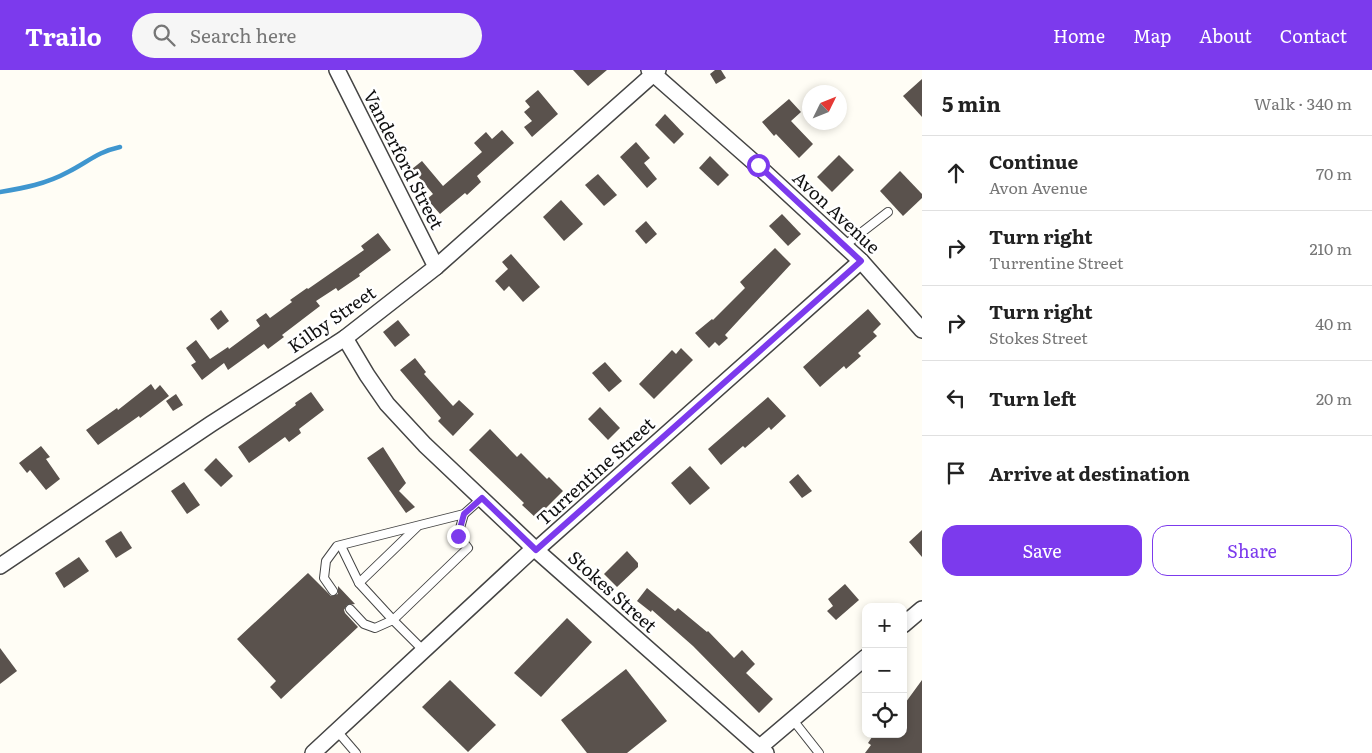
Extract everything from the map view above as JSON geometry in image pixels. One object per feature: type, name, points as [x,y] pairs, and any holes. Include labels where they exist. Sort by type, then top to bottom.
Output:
[{"type":"street","name":"Vanderford Street","points":[[337,70],[436,266]]},
{"type":"street","name":"Kilby Street","points":[[0,566],[211,424],[345,338],[436,266],[654,71]]},
{"type":"street","name":"Avon Avenue","points":[[654,71],[861,261],[922,330]]},
{"type":"street","name":"Turrentine Street","points":[[313,753],[338,732],[532,550],[536,550],[861,261]]},
{"type":"street","name":"Stokes Street","points":[[345,338],[367,375],[399,418],[536,550],[763,750]]},
{"type":"street","points":[[907,622],[922,609]]},
{"type":"street","points":[[763,750],[793,720],[862,660]]},
{"type":"lane","points":[[844,246],[888,212]]},
{"type":"lane","points":[[333,591],[324,578],[326,561],[337,546],[464,514],[482,498]]},
{"type":"lane","points":[[350,609],[364,624],[375,628],[393,620],[468,548],[458,536],[464,514]]},
{"type":"lane","points":[[360,583],[419,526]]},
{"type":"lane","points":[[341,546],[360,583],[424,651]]},
{"type":"lane","points":[[793,720],[819,753]]},
{"type":"lane","points":[[338,732],[356,753]]},
{"type":"building","points":[[573,70],[607,70],[588,86]]},
{"type":"building","points":[[715,70],[721,70],[726,78],[716,84],[710,74]]},
{"type":"building","points":[[922,79],[922,117],[903,96]]},
{"type":"building","points":[[538,90],[558,114],[532,137],[524,127],[532,121],[524,112],[530,107],[525,101]]},
{"type":"building","points":[[789,99],[801,112],[791,121],[813,144],[799,158],[776,134],[774,136],[762,122]]},
{"type":"building","points":[[665,114],[684,134],[674,144],[655,125]]},
{"type":"building","points":[[502,130],[514,143],[477,176],[481,182],[467,195],[465,193],[440,214],[427,199],[433,194],[412,169],[422,161],[443,186],[482,152],[474,143],[486,132],[492,139]]},
{"type":"building","points":[[636,142],[650,158],[644,163],[657,179],[647,188],[620,157]]},
{"type":"building","points":[[839,155],[854,170],[832,192],[817,177]]},
{"type":"building","points":[[710,156],[729,175],[718,186],[699,168]]},
{"type":"building","points":[[900,171],[922,194],[922,198],[903,216],[880,191]]},
{"type":"building","points":[[598,174],[617,195],[604,206],[585,185]]},
{"type":"building","points":[[561,200],[583,224],[564,241],[543,217]]},
{"type":"building","points":[[782,214],[801,234],[788,246],[769,226]]},
{"type":"building","points":[[646,221],[657,234],[646,244],[635,231]]},
{"type":"building","points":[[378,233],[391,250],[359,274],[360,276],[338,291],[336,288],[316,301],[320,306],[282,335],[284,337],[268,349],[264,344],[228,370],[224,363],[202,380],[191,365],[196,362],[186,348],[196,340],[210,359],[228,347],[229,349],[260,326],[256,320],[266,313],[270,318],[292,302],[290,300],[364,250],[361,246]]},
{"type":"building","points":[[775,248],[791,264],[725,335],[728,338],[719,346],[715,342],[709,348],[695,333],[713,320],[745,288],[740,282]]},
{"type":"building","points":[[511,254],[540,287],[523,302],[509,286],[504,291],[495,281],[508,269],[502,262]]},
{"type":"building","points":[[868,309],[881,324],[873,332],[877,336],[858,353],[861,356],[846,369],[844,366],[820,387],[803,367]]},
{"type":"building","points":[[221,310],[229,321],[218,330],[210,319]]},
{"type":"building","points":[[398,320],[410,335],[395,347],[383,332]]},
{"type":"building","points":[[681,348],[693,360],[654,399],[639,384],[672,350],[676,354]]},
{"type":"building","points":[[415,358],[426,372],[424,374],[453,406],[459,400],[474,414],[453,436],[438,421],[441,418],[400,370]]},
{"type":"building","points":[[605,362],[622,381],[609,392],[592,373]]},
{"type":"building","points":[[151,384],[155,390],[160,385],[169,396],[140,418],[139,416],[98,445],[86,430],[117,408],[118,410]]},
{"type":"building","points":[[311,392],[324,410],[299,429],[301,433],[289,442],[285,437],[249,463],[238,447]]},
{"type":"building","points":[[176,394],[183,405],[173,411],[166,401]]},
{"type":"building","points":[[768,397],[786,416],[771,430],[769,427],[745,448],[743,446],[721,465],[708,449]]},
{"type":"building","points":[[600,407],[620,428],[608,440],[588,419]]},
{"type":"building","points":[[490,429],[517,457],[521,453],[547,479],[549,477],[563,491],[536,518],[522,505],[524,503],[469,450]]},
{"type":"building","points":[[41,446],[50,457],[46,459],[60,479],[46,490],[30,470],[27,473],[19,463]]},
{"type":"building","points":[[383,447],[406,483],[399,491],[415,507],[406,513],[367,458]]},
{"type":"building","points":[[216,458],[233,476],[221,487],[204,470]]},
{"type":"building","points":[[690,466],[710,488],[690,505],[671,483]]},
{"type":"building","points":[[798,474],[812,491],[802,498],[789,482]]},
{"type":"building","points":[[184,482],[200,505],[187,514],[171,491]]},
{"type":"building","points":[[922,530],[922,557],[909,542]]},
{"type":"building","points":[[121,531],[132,548],[116,558],[105,541]]},
{"type":"building","points":[[627,551],[638,563],[638,567],[617,587],[604,574]]},
{"type":"building","points":[[79,557],[89,571],[64,588],[55,573]]},
{"type":"building","points":[[308,573],[331,596],[338,594],[338,586],[355,604],[347,605],[344,610],[358,627],[281,699],[270,687],[276,681],[237,639]]},
{"type":"building","points":[[845,584],[859,600],[836,620],[827,611],[833,606],[828,599]]},
{"type":"building","points":[[647,588],[675,611],[678,608],[708,631],[734,658],[742,650],[755,664],[746,673],[773,699],[759,713],[693,646],[652,610],[651,612],[637,601]]},
{"type":"building","points":[[567,618],[592,642],[541,697],[514,673]]},
{"type":"building","points":[[0,648],[17,671],[0,684]]},
{"type":"building","points":[[626,669],[667,721],[627,753],[587,753],[561,720]]},
{"type":"building","points":[[450,680],[496,725],[468,752],[422,707]]},
{"type":"building","points":[[922,680],[922,753],[865,753],[871,745],[868,743],[871,738],[907,738],[907,701]]},
{"type":"waterway","points":[[0,192],[43,183],[60,176],[99,154],[120,147]]},
{"type":"route","points":[[458,536],[464,514],[482,498],[536,550],[861,261],[758,165]]}]
